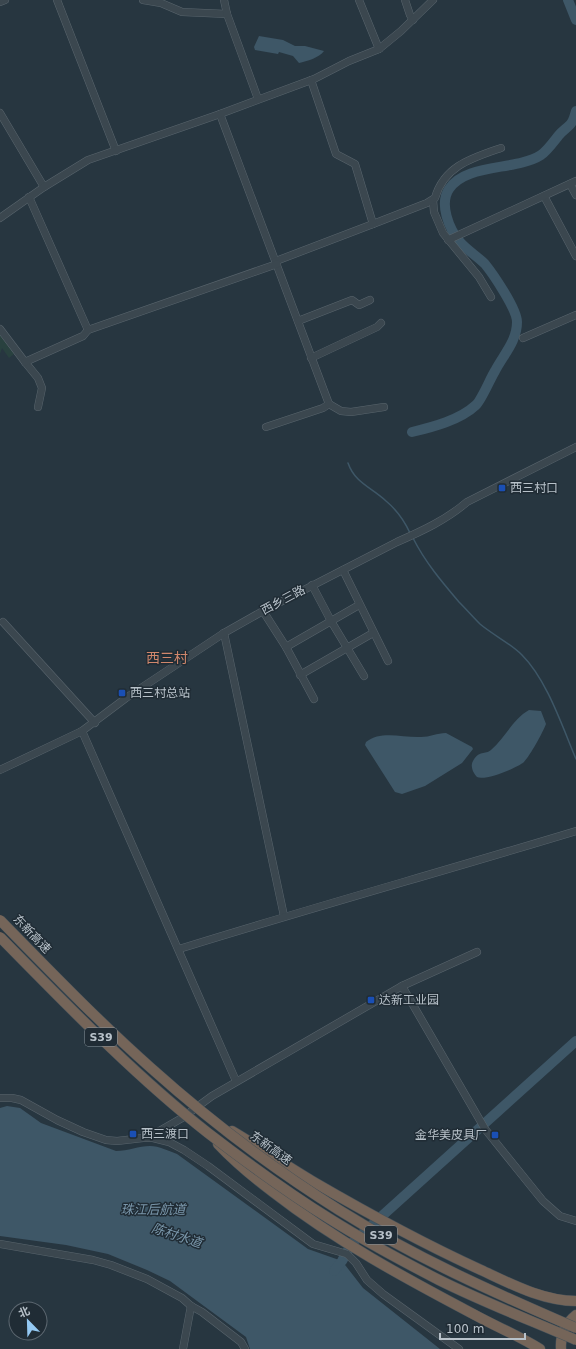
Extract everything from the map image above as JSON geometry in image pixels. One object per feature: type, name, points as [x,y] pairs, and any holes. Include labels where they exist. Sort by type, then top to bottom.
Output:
[{"type":"highway","name":"东新高速","points":[[0,920],[108,1028],[152,1068],[204,1113],[276,1168],[364,1225],[444,1268],[576,1328]]},
{"type":"highway","name":"东新高速","points":[[0,937],[75,1013],[147,1081],[207,1132],[249,1164],[358,1236],[439,1280],[576,1340]]},
{"type":"highway","points":[[204,1113],[319,1184],[429,1245],[520,1287],[551,1298],[576,1301]]},
{"type":"highway","points":[[207,1132],[232,1159],[284,1201],[358,1251],[411,1281],[480,1318],[520,1337],[540,1349]]},
{"type":"highway","points":[[561,1349],[563,1330],[576,1314]]},
{"type":"street","points":[[0,2],[6,0]]},
{"type":"street","points":[[57,0],[116,151]]},
{"type":"street","points":[[143,0],[161,3],[182,12],[227,14]]},
{"type":"street","points":[[224,0],[227,14],[258,99]]},
{"type":"street","points":[[359,0],[379,49]]},
{"type":"street","points":[[405,0],[413,20]]},
{"type":"street","points":[[0,218],[44,187],[88,160],[220,114],[311,80],[349,61],[379,49],[402,31],[432,0]]},
{"type":"street","points":[[311,80],[336,154],[355,164],[373,224]]},
{"type":"street","points":[[0,113],[44,187]]},
{"type":"street","points":[[220,114],[329,404],[341,411],[351,412],[384,407]]},
{"type":"street","points":[[491,297],[479,277],[443,233],[434,212],[433,200],[445,176],[463,162],[501,148]]},
{"type":"street","points":[[448,240],[573,182],[576,195]]},
{"type":"street","points":[[544,196],[576,256]]},
{"type":"street","points":[[29,197],[88,330]]},
{"type":"street","points":[[25,362],[82,336],[88,330],[276,263],[433,200]]},
{"type":"street","points":[[298,321],[352,300],[358,305],[370,300]]},
{"type":"street","points":[[523,338],[576,315]]},
{"type":"street","points":[[311,358],[377,327],[380,323]]},
{"type":"street","points":[[0,329],[38,378],[42,388],[38,407]]},
{"type":"street","points":[[266,427],[323,408],[329,404]]},
{"type":"street","name":"西乡三路","points":[[0,770],[82,731],[95,723],[126,698],[224,633],[263,611],[419,532],[452,514],[467,502],[576,448]]},
{"type":"street","points":[[343,570],[388,661]]},
{"type":"street","points":[[312,585],[331,621],[364,676]]},
{"type":"street","points":[[286,646],[359,605]]},
{"type":"street","points":[[263,611],[286,646],[314,699]]},
{"type":"street","points":[[3,622],[95,723]]},
{"type":"street","points":[[224,633],[284,916]]},
{"type":"street","points":[[300,675],[373,633]]},
{"type":"street","points":[[82,731],[236,1081]]},
{"type":"street","points":[[179,949],[284,916],[404,883],[576,831]]},
{"type":"street","points":[[148,1138],[182,1118],[236,1081],[402,986],[477,952]]},
{"type":"street","points":[[402,986],[485,1129],[543,1201],[560,1216],[576,1221]]},
{"type":"street","points":[[0,1098],[21,1100],[57,1120],[83,1132],[106,1140],[117,1141],[148,1138],[169,1142],[184,1150],[208,1166],[313,1244],[347,1254],[356,1263],[367,1280],[459,1349]]},
{"type":"street","points":[[0,1244],[86,1259],[111,1265],[147,1279],[182,1298],[191,1306],[202,1312],[241,1342],[245,1349]]},
{"type":"street","points":[[183,1349],[191,1306]]},
{"type":"green space","points":[[0,334],[14,354],[9,358],[2,348],[0,354]]},
{"type":"water","points":[[259,36],[283,40],[295,46],[305,46],[324,51],[316,57],[299,63],[293,56],[279,52],[278,54],[255,50],[254,47]]},
{"type":"water","points":[[529,710],[541,711],[546,724],[536,744],[524,762],[501,773],[481,778],[477,777],[472,767],[472,763],[475,758],[480,754],[491,750],[518,718]]},
{"type":"water","points":[[446,733],[472,747],[473,749],[462,763],[425,786],[402,794],[395,792],[365,745],[366,742],[378,736],[392,735],[421,737]]},
{"type":"water","name":"珠江后航道","points":[[7,1106],[20,1108],[41,1123],[116,1151],[153,1146],[177,1154],[308,1249],[342,1261],[363,1288],[440,1349],[250,1349],[246,1337],[170,1281],[147,1270],[108,1254],[66,1245],[0,1236],[0,1108]]},
{"type":"waterway","points":[[568,0],[576,20]]},
{"type":"waterway","points":[[412,432],[454,419],[476,405],[509,347],[515,335],[516,329],[516,316],[499,283],[485,264],[463,245],[452,230],[445,209],[446,195],[449,189],[457,181],[467,175],[531,160],[541,155],[571,124],[576,111]]},
{"type":"waterway","points":[[348,463],[351,470],[359,480],[380,496],[397,512],[410,533]]},
{"type":"waterway","points":[[413,538],[428,564],[459,602],[480,624],[522,655],[531,665],[553,704],[576,759]]},
{"type":"waterway","points":[[334,1271],[342,1261],[352,1243],[576,1041]]},
{"type":"place","name":"西三村口","points":[[502,488]]},
{"type":"place","name":"西三村总站","points":[[122,693]]},
{"type":"place","name":"达新工业园","points":[[371,1000]]},
{"type":"place","name":"西三渡口","points":[[133,1134]]},
{"type":"place","name":"金华美皮具厂","points":[[495,1135]]},
{"type":"district","name":"西三村","points":[[167,658]]},
{"type":"water label","name":"陈村水道","points":[[177,1235]]}]
